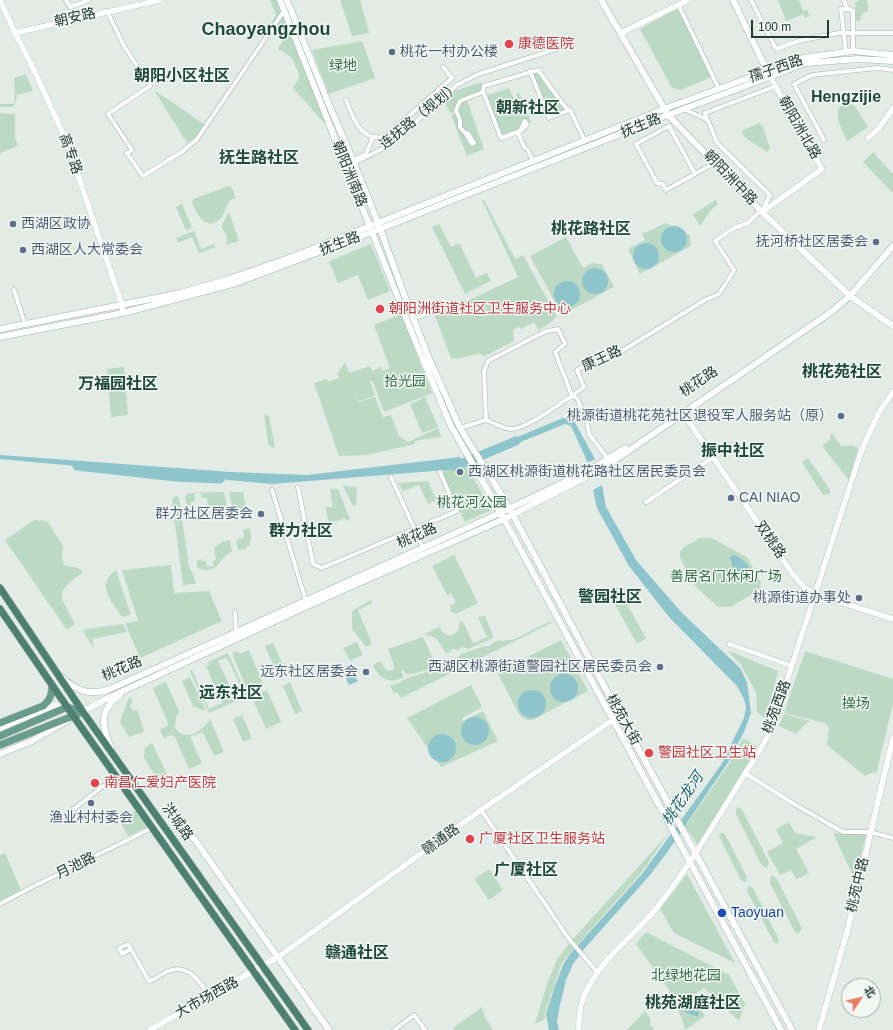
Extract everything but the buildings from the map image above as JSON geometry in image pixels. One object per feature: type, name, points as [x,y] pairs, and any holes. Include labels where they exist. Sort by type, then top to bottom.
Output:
[{"type":"highway","name":"洪城路","points":[[0,588],[83,712],[308,1030]]},
{"type":"highway","name":"洪城路","points":[[0,609],[115,777],[295,1030]]},
{"type":"main road","name":"朝阳洲南路","points":[[280,0],[438,397],[451,426],[504,519]]},
{"type":"main road","name":"桃苑大街","points":[[288,0],[379,226],[413,319],[460,428],[510,508],[620,715],[792,1030]]},
{"type":"main road","name":"朝阳洲中路","points":[[601,0],[668,115],[761,211],[849,295],[893,326]]},
{"type":"main road","name":"朝阳洲北路","points":[[733,0],[769,74]]},
{"type":"main road","name":"孺子西路","points":[[668,115],[769,74],[803,58],[853,51],[893,55]]},
{"type":"main road","name":"孺子西路","points":[[664,109],[719,89],[806,63],[858,59],[893,61]]},
{"type":"main road","name":"抚生路","points":[[379,226],[664,109]]},
{"type":"main road","name":"抚生路","points":[[0,329],[181,293],[226,280],[371,229],[668,115]]},
{"type":"main road","name":"抚生路","points":[[0,337],[123,313],[236,283],[371,229]]},
{"type":"main road","points":[[849,295],[893,242]]},
{"type":"main road","points":[[849,295],[893,246]]},
{"type":"main road","name":"桃花路","points":[[83,712],[110,697],[320,600],[513,515],[602,469],[831,312],[849,295]]},
{"type":"main road","name":"桃花路","points":[[58,675],[72,686],[82,691],[91,693],[108,690],[500,513],[588,471],[608,459],[849,295]]},
{"type":"main road","name":"桃苑大街","points":[[504,519],[781,1030]]},
{"type":"main road","points":[[0,724],[43,706],[48,702],[52,695],[52,686]]},
{"type":"main road","points":[[115,757],[105,733],[105,713],[109,705],[130,688]]},
{"type":"main road","points":[[0,728],[55,705],[83,712]]},
{"type":"main road","points":[[0,736],[67,707]]},
{"type":"main road","points":[[0,754],[32,741],[83,712]]},
{"type":"main road","points":[[47,716],[53,724]]},
{"type":"main road","points":[[0,745],[73,717]]},
{"type":"main road","points":[[176,813],[330,1030]]},
{"type":"street","name":"高专路","points":[[0,0],[14,33],[33,68],[66,140],[122,305],[123,313]]},
{"type":"street","points":[[66,0],[70,7],[89,0]]},
{"type":"street","name":"朝安路","points":[[14,33],[160,0]]},
{"type":"street","points":[[621,33],[688,0]]},
{"type":"street","points":[[750,0],[776,49],[798,41],[843,34],[893,33]]},
{"type":"street","points":[[844,0],[847,9]]},
{"type":"street","points":[[678,4],[719,89]]},
{"type":"street","points":[[846,52],[841,10],[850,8],[853,12],[853,51]]},
{"type":"street","points":[[107,11],[124,46],[150,86],[108,114],[132,150],[128,153],[143,176],[183,151],[197,139],[284,11]]},
{"type":"street","name":"连抚路（规划）","points":[[353,162],[390,145],[457,85],[476,75],[556,48]]},
{"type":"street","points":[[346,100],[355,122],[361,130],[373,137],[385,137],[452,78],[443,67]]},
{"type":"street","points":[[824,140],[794,84],[812,75],[877,68],[893,70]]},
{"type":"street","points":[[533,162],[528,150],[524,147],[519,132],[501,138],[483,92],[484,86],[530,71],[538,70],[564,106],[570,110],[585,141]]},
{"type":"street","points":[[530,71],[549,118],[570,110]]},
{"type":"street","name":"朝阳洲北路","points":[[769,74],[822,169]]},
{"type":"street","points":[[761,211],[770,196],[718,143],[705,114],[776,86]]},
{"type":"street","points":[[466,134],[460,127],[460,120],[456,110],[460,101],[483,92]]},
{"type":"street","points":[[868,138],[879,128],[893,108]]},
{"type":"street","points":[[684,109],[708,120]]},
{"type":"street","points":[[694,174],[669,126],[636,144],[657,182],[663,184],[666,190],[709,166],[714,161]]},
{"type":"street","points":[[353,162],[366,154],[373,137]]},
{"type":"street","name":"康王路","points":[[486,420],[484,370],[488,361],[544,332],[558,329],[565,344],[555,352],[572,396],[584,387],[577,370],[606,357],[612,357],[705,300],[720,294],[734,270],[715,240],[734,228],[748,223],[761,211],[822,169]]},
{"type":"street","points":[[14,290],[25,324]]},
{"type":"street","points":[[413,319],[456,303]]},
{"type":"street","name":"桃苑西路","points":[[579,1030],[581,1005],[588,986],[658,907],[696,854],[771,730],[861,452],[879,412],[893,392]]},
{"type":"street","points":[[460,428],[486,420],[510,429],[519,428],[572,396],[577,398],[587,424],[589,434],[608,459]]},
{"type":"street","name":"双桃路","points":[[682,413],[792,573],[804,587],[814,594],[893,619]]},
{"type":"street","points":[[646,502],[732,445]]},
{"type":"street","points":[[298,487],[313,564],[322,568],[457,511],[440,472]]},
{"type":"street","points":[[391,477],[423,548]]},
{"type":"street","points":[[272,490],[306,601]]},
{"type":"street","points":[[235,612],[236,632]]},
{"type":"street","points":[[729,644],[792,666]]},
{"type":"street","name":"赣通路","points":[[264,966],[482,810],[620,715]]},
{"type":"street","name":"桃苑中路","points":[[819,1030],[846,932],[893,738]]},
{"type":"street","points":[[746,773],[794,804],[843,832],[870,832],[893,838]]},
{"type":"street","points":[[56,821],[115,777]]},
{"type":"street","points":[[482,810],[569,939],[598,973]]},
{"type":"street","name":"月池路","points":[[0,904],[152,828]]},
{"type":"street","points":[[131,949],[149,981],[172,970],[183,971],[192,974],[210,997]]},
{"type":"street","name":"大市场西路","points":[[150,1030],[264,966]]},
{"type":"street","points":[[394,1030],[414,1015],[425,1030]]},
{"type":"green space","points":[[270,0],[278,0],[326,125],[293,88],[300,76],[292,58],[278,49],[284,39],[276,34],[279,28],[271,23],[276,15]]},
{"type":"green space","points":[[340,0],[360,0],[369,33],[352,36]]},
{"type":"green space","points":[[778,0],[799,0],[803,11],[807,10],[810,16],[805,18],[804,14],[786,21]]},
{"type":"green space","points":[[859,0],[867,0],[868,11],[862,14],[860,21],[856,21],[855,3]]},
{"type":"green space","points":[[678,8],[712,77],[681,90],[672,88],[640,29]]},
{"type":"green space","name":"绿地","points":[[362,41],[375,78],[329,94],[312,50]]},
{"type":"green space","points":[[538,70],[567,111],[551,117],[532,71]]},
{"type":"green space","points":[[26,74],[33,91],[17,95],[14,107],[0,107],[0,104],[14,104],[14,78]]},
{"type":"green space","points":[[482,82],[485,96],[509,88],[516,104],[519,102],[516,93],[519,92],[531,122],[519,129],[501,136],[486,99],[484,100],[482,95],[467,100],[484,149],[467,156],[451,115],[457,113],[456,111],[450,113],[442,95]]},
{"type":"green space","points":[[154,90],[204,124],[196,138],[187,143]]},
{"type":"green space","points":[[845,103],[854,105],[868,127],[847,141],[838,116],[839,107]]},
{"type":"green space","points":[[0,113],[15,114],[15,138],[18,146],[0,153]]},
{"type":"green space","points":[[759,123],[763,127],[770,148],[767,152],[750,141],[742,133],[743,130]]},
{"type":"green space","points":[[873,152],[893,174],[893,193],[863,162]]},
{"type":"green space","points":[[229,186],[232,188],[236,198],[230,200],[221,218],[211,224],[207,223],[196,212],[192,202],[193,199]]},
{"type":"green space","points":[[482,200],[484,200],[515,259],[523,255],[557,317],[546,326],[538,330],[534,322],[521,329],[519,327],[513,330],[514,341],[485,356],[476,354],[455,359],[451,358],[435,316],[518,277]]},
{"type":"green space","points":[[716,200],[718,204],[711,210],[700,226],[693,214]]},
{"type":"green space","points":[[182,204],[192,227],[186,230],[176,207]]},
{"type":"green space","points":[[229,212],[239,241],[226,245],[226,233],[221,227]]},
{"type":"green space","points":[[666,223],[690,235],[691,246],[640,274],[628,249],[645,240],[642,234]]},
{"type":"green space","points":[[439,224],[451,247],[459,243],[476,278],[487,273],[491,281],[465,294],[432,227]]},
{"type":"green space","points":[[194,231],[201,249],[214,244],[216,247],[199,253],[192,237],[178,243],[176,238]]},
{"type":"green space","points":[[566,237],[583,268],[592,263],[602,264],[614,287],[562,315],[530,256]]},
{"type":"green space","points":[[371,244],[390,291],[368,300],[358,275],[338,283],[329,261]]},
{"type":"green space","name":"拾光园","points":[[401,314],[432,393],[384,412],[372,380],[370,381],[375,396],[359,401],[351,379],[359,402],[375,397],[383,417],[391,415],[399,436],[408,442],[438,428],[441,437],[414,441],[415,444],[367,455],[339,456],[314,383],[327,379],[328,382],[339,378],[337,373],[345,362],[349,373],[370,366],[372,371],[381,367],[383,371],[390,368],[374,325]]},
{"type":"green space","points":[[124,367],[128,415],[111,417],[107,369]]},
{"type":"green space","points":[[425,397],[438,427],[422,433],[410,404]]},
{"type":"green space","points":[[264,414],[269,416],[275,447],[272,448],[268,443]]},
{"type":"green space","points":[[832,433],[841,446],[851,445],[858,448],[849,480],[822,446],[831,439],[830,437]]},
{"type":"green space","points":[[808,458],[830,490],[828,495],[823,495],[803,464],[803,461]]},
{"type":"green space","name":"桃花河公园","points":[[467,467],[492,510],[465,522],[441,471]]},
{"type":"green space","points":[[428,481],[436,500],[428,504],[419,485],[403,491],[398,483]]},
{"type":"green space","points":[[343,486],[357,487],[356,505],[353,506]]},
{"type":"green space","points":[[330,489],[338,489],[350,519],[346,521],[345,518],[333,522],[334,525],[330,527],[325,507],[333,507]]},
{"type":"green space","points":[[224,492],[228,514],[218,516],[208,507],[207,498],[202,498],[201,493],[194,494],[195,501],[191,502],[191,505],[187,506],[185,496],[189,493]]},
{"type":"green space","points":[[229,492],[243,492],[248,518],[243,519],[241,509],[233,511]]},
{"type":"green space","points":[[175,496],[179,498],[189,567],[196,584],[183,585],[172,501]]},
{"type":"green space","points":[[34,520],[47,521],[63,546],[62,557],[64,565],[76,568],[83,572],[69,583],[62,592],[62,599],[75,624],[67,630],[5,540]]},
{"type":"green space","points":[[250,528],[250,544],[245,549],[238,550],[236,540],[244,538],[243,530]]},
{"type":"green space","name":"善居名门休闲广场","points":[[700,538],[711,538],[747,557],[761,583],[760,588],[753,594],[730,607],[718,607],[695,586],[680,558],[680,552],[684,547]]},
{"type":"green space","points":[[230,540],[232,551],[225,556],[218,565],[212,569],[206,570],[199,569],[197,567],[197,561],[201,559],[202,561],[206,561],[207,567],[214,566],[213,561],[216,560],[214,548],[222,542]]},
{"type":"green space","points":[[454,555],[478,603],[456,614],[451,611],[450,606],[456,603],[451,593],[447,595],[432,566]]},
{"type":"green space","points":[[171,565],[174,593],[209,591],[222,621],[140,658],[125,623],[138,621],[122,570]]},
{"type":"green space","points":[[116,570],[131,615],[122,617],[107,593],[107,581],[110,575]]},
{"type":"green space","points":[[617,587],[646,638],[637,644],[608,592]]},
{"type":"green space","points":[[371,600],[372,603],[358,610],[372,644],[366,647],[352,629],[352,611]]},
{"type":"green space","points":[[485,616],[493,638],[468,649],[462,647],[459,650],[453,649],[449,653],[446,653],[436,638],[424,634],[440,627],[442,632],[450,636],[455,634],[458,630],[459,621],[463,622],[473,643],[487,637],[478,617]]},
{"type":"green space","points":[[550,621],[551,623],[401,698],[397,692],[394,694],[390,685],[394,685],[410,677],[440,668],[466,652],[489,646],[496,641],[511,640],[519,637]]},
{"type":"green space","points":[[123,624],[127,632],[92,639],[94,649],[83,631],[86,629]]},
{"type":"green space","points":[[423,637],[437,667],[417,673],[405,674],[404,671],[401,671],[403,676],[402,678],[393,681],[384,679],[375,669],[373,665],[380,661],[387,671],[395,669],[388,649]]},
{"type":"green space","points":[[561,640],[588,691],[532,720],[527,720],[520,716],[497,672]]},
{"type":"green space","points":[[357,642],[363,655],[350,661],[343,648]]},
{"type":"green space","points":[[273,643],[284,667],[276,671],[265,646]]},
{"type":"green space","points":[[249,650],[263,684],[246,687],[232,653],[238,651],[239,654]]},
{"type":"green space","points":[[727,650],[778,671],[766,719],[757,712],[756,693],[741,665]]},
{"type":"green space","name":"操场","points":[[805,651],[893,679],[893,704],[876,774],[873,772],[865,776],[827,745],[829,728],[825,723],[784,713]]},
{"type":"green space","points":[[228,653],[247,696],[209,713],[190,671],[192,670],[209,709],[222,703],[206,666],[209,665],[208,662]],"holes":[[[227,657],[243,692],[233,698],[230,692],[232,691],[218,661]]]},
{"type":"green space","points":[[190,677],[205,711],[193,706],[182,681]]},
{"type":"green space","points":[[166,682],[179,712],[176,717],[175,728],[184,735],[194,734],[203,728],[210,719],[224,752],[214,756],[203,732],[190,737],[202,763],[189,769],[175,737],[172,735],[164,738],[160,729],[168,726],[168,723],[153,688]]},
{"type":"green space","points":[[290,682],[302,711],[295,714],[283,686]]},
{"type":"green space","points":[[471,685],[482,707],[462,718],[463,721],[483,711],[498,741],[441,767],[407,718]]},
{"type":"green space","points":[[267,690],[281,722],[266,729],[254,702],[260,699],[262,692]]},
{"type":"green space","points":[[129,697],[133,701],[130,706],[133,711],[137,709],[144,732],[129,737],[120,722]]},
{"type":"green space","points":[[784,714],[810,721],[796,734],[779,726]]},
{"type":"green space","points":[[242,715],[252,738],[243,742],[233,719]]},
{"type":"green space","points":[[743,738],[759,747],[698,845],[685,827],[730,762]]},
{"type":"green space","points":[[152,743],[172,785],[164,789],[144,758],[145,748]]},
{"type":"green space","points":[[738,807],[742,810],[769,862],[767,868],[761,864],[736,814],[736,809]]},
{"type":"green space","points":[[137,810],[147,827],[128,836],[120,821]]},
{"type":"green space","points":[[789,822],[795,833],[817,837],[796,849],[809,873],[796,879],[791,870],[780,875],[767,852],[783,843],[776,829]]},
{"type":"green space","points":[[669,833],[641,873],[562,963],[545,1013],[545,1019],[535,1024],[546,987],[557,959],[573,939]]},
{"type":"green space","points":[[720,833],[724,833],[726,836],[747,877],[747,881],[745,882],[741,880],[719,836]]},
{"type":"green space","points":[[833,833],[866,835],[855,880]]},
{"type":"green space","points":[[5,853],[21,890],[0,901],[0,855]]},
{"type":"green space","points":[[489,869],[503,890],[489,900],[474,879]]},
{"type":"green space","points":[[687,874],[735,963],[674,933],[660,909]]},
{"type":"green space","points":[[773,875],[777,879],[802,928],[799,933],[795,932],[770,883],[770,878]]},
{"type":"green space","points":[[748,886],[753,888],[779,940],[778,944],[774,942],[747,891]]},
{"type":"green space","name":"北绿地花园","points":[[646,932],[729,975],[745,1003],[739,1021],[704,988],[691,997],[705,1016],[685,1030],[679,1013],[668,1000],[670,991],[636,944]]},
{"type":"green space","points":[[482,1007],[486,1019],[493,1030],[455,1030],[453,1028]]},
{"type":"green space","points":[[645,1011],[650,1018],[650,1024],[654,1030],[627,1030]]},
{"type":"water","points":[[674,226],[684,229],[687,239],[684,249],[674,252],[664,249],[661,239],[664,229]]},
{"type":"water","points":[[646,243],[656,246],[659,256],[656,266],[646,269],[636,266],[633,256],[636,246]]},
{"type":"water","points":[[595,268],[605,271],[608,281],[605,291],[595,294],[585,291],[582,281],[585,271]]},
{"type":"water","points":[[567,281],[577,284],[580,294],[577,304],[567,307],[557,304],[554,294],[557,284]]},
{"type":"water","points":[[563,418],[573,419],[595,459],[588,463],[571,426],[565,424],[506,448],[503,443]]},
{"type":"water","points":[[0,455],[231,472],[307,475],[460,457],[465,465],[458,469],[272,484],[0,459]]},
{"type":"water","points":[[602,485],[606,507],[636,560],[682,613],[740,668],[747,682],[751,713],[744,732],[729,761],[666,854],[650,875],[585,948],[573,964],[566,980],[560,1005],[557,1021],[559,1030],[549,1030],[546,1014],[563,965],[570,954],[642,874],[721,765],[744,718],[746,707],[744,699],[737,686],[669,617],[629,566],[597,508],[593,490]]},
{"type":"water","points":[[732,555],[736,555],[746,564],[750,569],[751,576],[733,576],[730,558]]},
{"type":"water","points":[[350,664],[358,681],[349,685],[341,669]]},
{"type":"water","points":[[564,674],[574,678],[578,688],[574,698],[564,702],[554,698],[550,688],[554,678]]},
{"type":"water","points":[[532,690],[542,694],[546,704],[542,714],[532,718],[522,714],[518,704],[522,694]]},
{"type":"water","points":[[475,717],[485,721],[489,731],[485,741],[475,745],[465,741],[461,731],[465,721]]},
{"type":"water","points":[[442,734],[452,738],[456,748],[452,758],[442,762],[432,758],[428,748],[432,738]]},
{"type":"water","points":[[686,998],[694,1002],[696,1008],[698,1009],[699,1014],[697,1016],[685,1012],[681,1002]]},
{"type":"waterway","points":[[452,466],[456,466],[516,441]]},
{"type":"waterway","points":[[77,466],[176,477],[220,479]]},
{"type":"place","name":"康德医院","points":[[509,44]]},
{"type":"place","name":"桃花一村办公楼","points":[[392,52]]},
{"type":"place","name":"西湖区政协","points":[[13,224]]},
{"type":"place","name":"抚河桥社区居委会","points":[[876,242]]},
{"type":"place","name":"西湖区人大常委会","points":[[23,250]]},
{"type":"place","name":"朝阳洲街道社区卫生服务中心","points":[[380,309]]},
{"type":"place","name":"桃源街道桃花苑社区退役军人服务站（原）","points":[[841,416]]},
{"type":"place","name":"西湖区桃源街道桃花路社区居民委员会","points":[[460,472]]},
{"type":"place","name":"CAI NIAO","points":[[731,498]]},
{"type":"place","name":"群力社区居委会","points":[[261,514]]},
{"type":"place","name":"桃源街道办事处","points":[[859,598]]},
{"type":"place","name":"西湖区桃源街道警园社区居民委员会","points":[[660,667]]},
{"type":"place","name":"远东社区居委会","points":[[366,672]]},
{"type":"place","name":"警园社区卫生站","points":[[649,753]]},
{"type":"place","name":"南昌仁爱妇产医院","points":[[95,783]]},
{"type":"place","name":"渔业村村委会","points":[[91,803]]},
{"type":"place","name":"广厦社区卫生服务站","points":[[470,839]]},
{"type":"place","name":"Taoyuan","points":[[722,913]]},
{"type":"district","name":"Chaoyangzhou","points":[[266,30]]},
{"type":"district","name":"朝阳小区社区","points":[[182,77]]},
{"type":"district","name":"Hengzijie","points":[[846,98]]},
{"type":"district","name":"朝新社区","points":[[528,109]]},
{"type":"district","name":"抚生路社区","points":[[259,159]]},
{"type":"district","name":"桃花路社区","points":[[591,230]]},
{"type":"district","name":"桃花苑社区","points":[[842,373]]},
{"type":"district","name":"万福园社区","points":[[118,385]]},
{"type":"district","name":"振中社区","points":[[733,452]]},
{"type":"district","name":"群力社区","points":[[301,532]]},
{"type":"district","name":"警园社区","points":[[610,598]]},
{"type":"district","name":"远东社区","points":[[231,694]]},
{"type":"district","name":"广厦社区","points":[[526,871]]},
{"type":"district","name":"赣通社区","points":[[357,954]]},
{"type":"district","name":"桃苑湖庭社区","points":[[693,1004]]},
{"type":"water label","name":"桃花龙河","points":[[683,799]]}]
